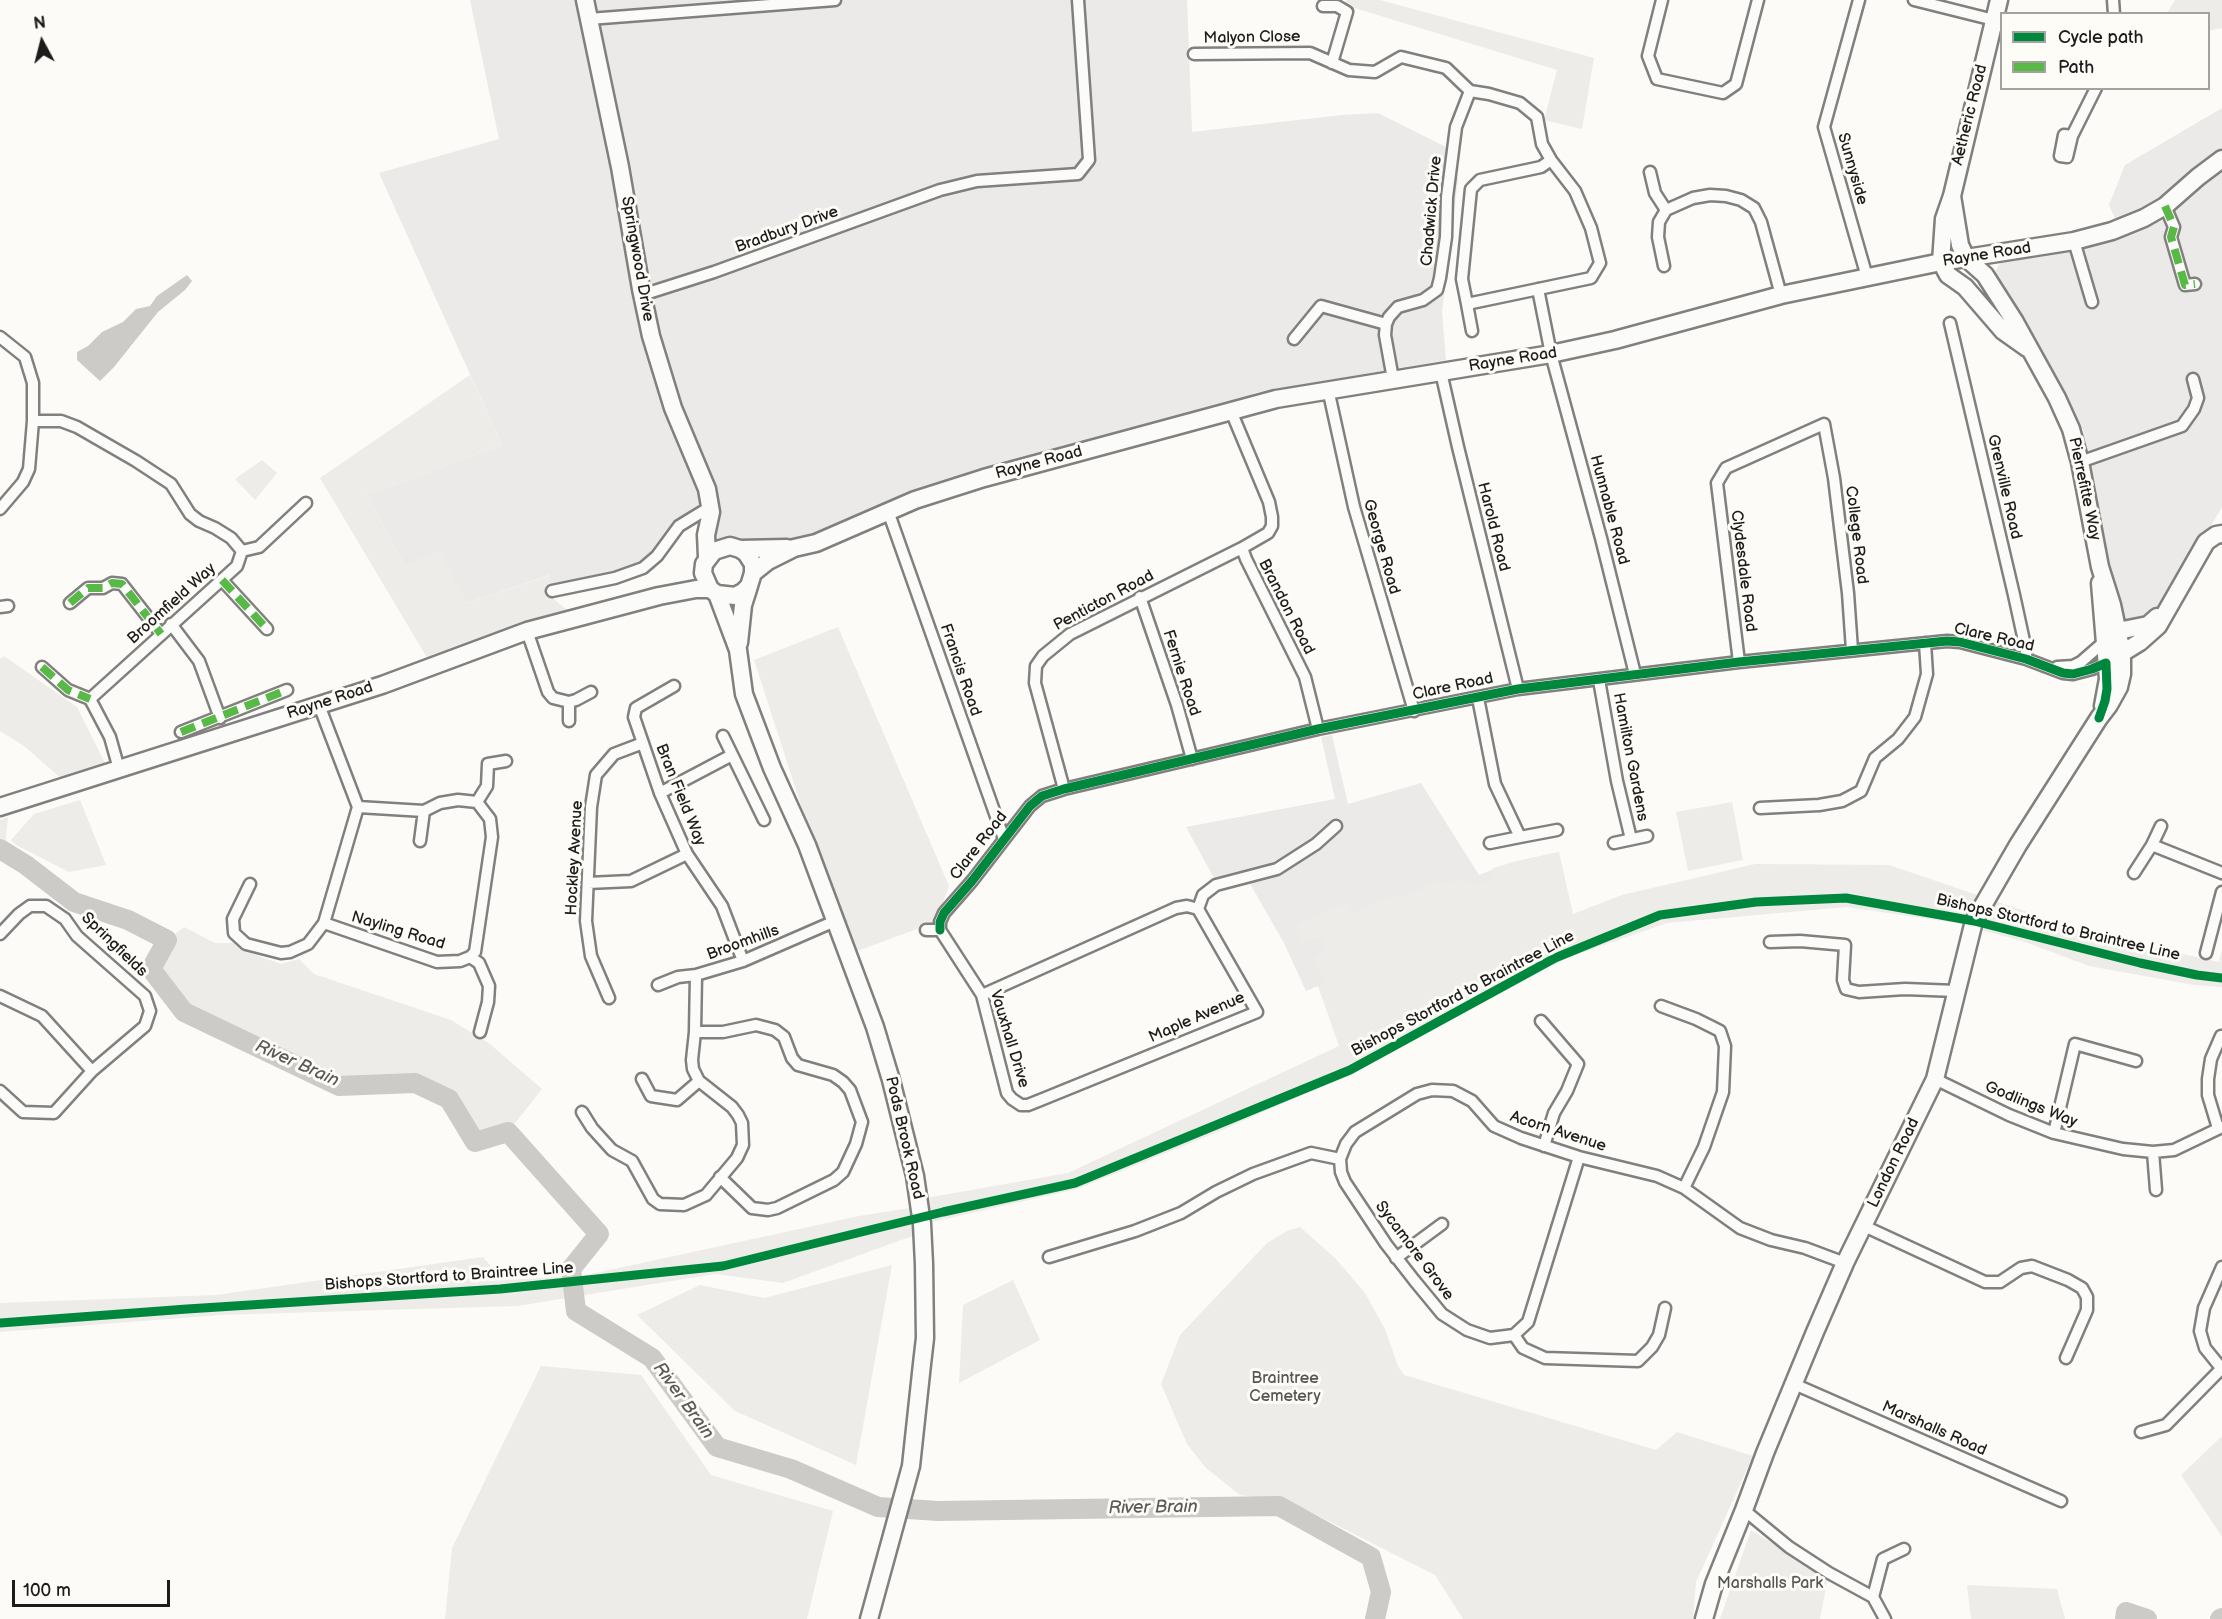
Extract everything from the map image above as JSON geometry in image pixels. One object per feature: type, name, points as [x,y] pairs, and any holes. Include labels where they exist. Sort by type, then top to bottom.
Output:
[{"type":"main road","name":"Springwood Drive","points":[[585,0],[620,167],[642,295],[657,357],[673,408],[707,489],[710,510],[705,561]]},
{"type":"main road","name":"Aetheric Road","points":[[1941,262],[1944,219],[1952,196],[1999,0]]},
{"type":"main road","name":"Rayne Road","points":[[659,596],[687,579],[714,551],[735,548],[794,548],[816,543],[888,511],[984,478],[1276,399],[1551,354],[1615,340],[1781,295],[1941,262],[2074,241],[2112,231],[2144,218],[2165,206],[2222,159]]},
{"type":"main road","name":"Aetheric Road","points":[[1952,196],[1960,245],[1966,258]]},
{"type":"main road","points":[[1965,287],[1966,258]]},
{"type":"main road","name":"Pierrefitte Way","points":[[1966,258],[1985,275],[2015,322],[2057,398],[2071,429],[2080,462],[2100,567],[2101,609],[2111,636],[2122,653]]},
{"type":"main road","name":"Pierrefitte Way","points":[[1941,262],[1948,274],[1965,287],[2003,331],[2030,350]]},
{"type":"main road","name":"Springwood Drive","points":[[710,510],[735,548]]},
{"type":"main road","points":[[2106,663],[2154,630],[2162,621],[2167,608],[2206,542],[2222,534]]},
{"type":"main road","points":[[735,548],[750,559],[751,580],[743,605],[738,650]]},
{"type":"main road","name":"Rayne Road","points":[[0,807],[382,685],[526,631],[659,596],[696,589],[735,596],[742,592],[768,561],[794,548]]},
{"type":"main road","points":[[705,561],[705,582],[713,592],[738,650]]},
{"type":"main road","points":[[2111,636],[2148,625],[2167,608]]},
{"type":"main road","name":"Pierrefitte Way","points":[[2106,663],[2111,636]]},
{"type":"main road","name":"Pods Brook Road","points":[[738,650],[744,694],[772,768],[807,845],[875,1028],[891,1080],[915,1176],[922,1224],[925,1338],[910,1471],[868,1619]]},
{"type":"main road","name":"London Road","points":[[1704,1619],[1714,1584],[1765,1453],[1845,1263],[1935,1079],[1974,921],[1989,893],[2119,687],[2122,674],[2122,653]]},
{"type":"main road","name":"London Road","points":[[2099,718],[2107,688],[2106,663]]},
{"type":"street","points":[[589,19],[834,0]]},
{"type":"street","name":"Bradbury Drive","points":[[642,295],[714,272],[940,190],[977,181],[1078,174],[1089,160],[1078,0]]},
{"type":"street","points":[[1662,0],[1648,56],[1657,79],[1723,93],[1736,84],[1758,0]]},
{"type":"street","name":"Sunnyside","points":[[1859,0],[1824,127],[1867,277]]},
{"type":"street","points":[[1914,0],[1994,20]]},
{"type":"street","points":[[1323,6],[1337,6],[1347,12],[1332,63]]},
{"type":"street","name":"Malyon Close","points":[[1194,54],[1208,59],[1310,53],[1349,70],[1375,72],[1401,57],[1446,68],[1470,91]]},
{"type":"street","points":[[2072,136],[2095,90]]},
{"type":"street","points":[[1467,304],[1591,278],[1600,263],[1591,228],[1575,191],[1551,160],[1542,144],[1537,117],[1520,103],[1470,91]]},
{"type":"street","name":"Chadwick Drive","points":[[1386,324],[1389,316],[1398,307],[1423,300],[1437,290],[1446,237],[1447,196],[1456,127],[1470,91]]},
{"type":"street","points":[[1472,331],[1462,279],[1471,189],[1480,180],[1541,167],[1551,160]]},
{"type":"street","points":[[1650,172],[1655,193],[1666,210]]},
{"type":"street","points":[[1664,266],[1658,237],[1659,222],[1666,210],[1693,198],[1710,195],[1741,200],[1755,208],[1761,222],[1781,295]]},
{"type":"street","points":[[2165,206],[2174,227],[2171,237],[2190,285]]},
{"type":"street","points":[[2074,241],[2092,302]]},
{"type":"street","name":"Hunnable Road","points":[[1538,289],[1551,354],[1635,675]]},
{"type":"street","points":[[1294,339],[1321,306],[1386,324],[1385,335],[1393,379]]},
{"type":"street","name":"Grenville Road","points":[[1950,323],[2014,595],[2026,659]]},
{"type":"street","points":[[0,337],[25,357],[33,383],[29,469],[23,482],[0,509]]},
{"type":"street","name":"Harold Road","points":[[1441,372],[1518,689]]},
{"type":"street","points":[[2080,462],[2182,426],[2194,409],[2198,398],[2193,379]]},
{"type":"street","name":"George Road","points":[[1328,389],[1354,507],[1414,711]]},
{"type":"street","name":"Brandon Road","points":[[1231,411],[1269,502],[1272,517],[1272,526],[1268,533],[1242,548],[1305,677],[1318,729]]},
{"type":"street","points":[[33,421],[61,421],[77,427],[136,461],[171,484],[190,514],[231,538],[242,551],[259,547],[306,503]]},
{"type":"street","name":"Clydesdale Road","points":[[1739,662],[1717,483],[1726,468],[1824,424]]},
{"type":"street","name":"College Road","points":[[1824,424],[1834,478],[1848,593],[1852,650]]},
{"type":"street","points":[[552,591],[615,578],[643,568],[657,556],[679,526],[710,510]]},
{"type":"street","name":"Francis Road","points":[[888,511],[1004,839]]},
{"type":"street","name":"Penticton Road","points":[[1064,789],[1037,696],[1036,666],[1053,646],[1070,634],[1242,548]]},
{"type":"street","name":"Broomfield Way","points":[[90,699],[237,566],[242,551]]},
{"type":"street","points":[[222,579],[267,629]]},
{"type":"street","points":[[70,603],[88,588],[122,584],[161,634]]},
{"type":"street","name":"Fernie Road","points":[[1140,597],[1177,705],[1192,759]]},
{"type":"street","points":[[171,624],[191,647],[199,661],[220,718]]},
{"type":"street","points":[[526,631],[548,692],[553,698],[568,702],[591,692]]},
{"type":"street","name":"Clare Road","points":[[2045,666],[2064,668],[2073,666],[2090,656],[2111,636]]},
{"type":"street","name":"Clare Road","points":[[940,930],[940,922],[944,914],[1030,806],[1042,796],[1318,729],[1518,689],[1739,662],[1947,641],[1960,642],[2026,659],[2063,673],[2073,674],[2106,663]]},
{"type":"street","points":[[1766,820],[1765,809],[1842,801],[1861,791],[1875,758],[1898,739],[1915,717],[1927,674],[1925,643]]},
{"type":"street","points":[[42,667],[68,690],[90,699],[110,737],[119,769]]},
{"type":"street","name":"Hamilton Gardens","points":[[1599,680],[1617,781],[1631,839]]},
{"type":"street","name":"Bran Field Way","points":[[674,686],[636,708],[634,717],[660,793],[687,854],[722,906],[744,962]]},
{"type":"street","points":[[181,732],[287,690]]},
{"type":"street","points":[[1478,698],[1495,784],[1520,837]]},
{"type":"street","points":[[568,702],[569,721]]},
{"type":"street","points":[[319,705],[358,807],[423,811],[440,803],[458,800],[477,802],[489,819],[492,837],[478,940],[471,957],[479,963],[489,986],[488,1002],[480,1032]]},
{"type":"street","points":[[723,736],[764,820]]},
{"type":"street","name":"Hockley Avenue","points":[[609,998],[591,956],[586,921],[591,807],[596,775],[614,754],[643,743]]},
{"type":"street","points":[[660,793],[732,755]]},
{"type":"street","points":[[477,802],[487,786],[488,764],[506,761]]},
{"type":"street","name":"Nayling Road","points":[[358,807],[324,923],[437,962],[460,961],[471,957]]},
{"type":"street","points":[[420,841],[423,811]]},
{"type":"street","points":[[982,995],[1176,908],[1187,906],[1198,909],[1203,895],[1216,885],[1277,869],[1316,844],[1336,826]]},
{"type":"street","points":[[2134,873],[2161,826]]},
{"type":"street","points":[[1490,843],[1557,830]]},
{"type":"street","points":[[1614,843],[1647,836]]},
{"type":"street","points":[[2152,845],[2222,873]]},
{"type":"street","points":[[588,883],[631,880],[687,854]]},
{"type":"street","points":[[250,884],[233,919],[234,933],[246,944],[281,953],[291,952],[308,944],[324,923]]},
{"type":"street","points":[[2206,953],[2222,892]]},
{"type":"street","name":"Springfields","points":[[0,934],[30,906],[46,906],[65,918],[77,936],[145,996],[150,1011],[145,1026],[92,1071],[54,1113],[23,1112],[0,1090]]},
{"type":"street","name":"Maple Avenue","points":[[1042,1099],[1257,1012],[1198,909]]},
{"type":"street","name":"Broomhills","points":[[658,985],[678,977],[696,975],[744,962],[835,921]]},
{"type":"street","points":[[926,930],[940,930]]},
{"type":"street","name":"Vauxhall Drive","points":[[940,930],[982,995],[1007,1093],[1021,1105],[1028,1105],[1042,1099]]},
{"type":"street","points":[[1770,942],[1800,941],[1845,945],[1843,980],[1846,989],[1859,992],[1905,988],[1956,991]]},
{"type":"street","points":[[582,1112],[592,1128],[612,1150],[632,1161],[653,1199],[660,1204],[684,1205],[706,1195],[741,1152],[742,1123],[732,1107],[699,1081],[693,1070],[696,975]]},
{"type":"street","points":[[2,1001],[42,1016],[92,1071]]},
{"type":"street","points":[[1661,1006],[1720,1031],[1725,1046],[1726,1066],[1720,1101],[1704,1147],[1684,1188]]},
{"type":"street","points":[[1541,1021],[1578,1064],[1568,1091],[1554,1113],[1544,1146]]},
{"type":"street","points":[[695,1032],[723,1032],[756,1025],[775,1030],[784,1037],[792,1058],[798,1065],[833,1076],[850,1090],[862,1122],[856,1144],[843,1172],[834,1180],[777,1208],[768,1210],[752,1208],[720,1177]]},
{"type":"street","points":[[2220,1127],[2208,1095],[2208,1079],[2211,1059],[2222,1036]]},
{"type":"street","points":[[2054,1133],[2075,1044],[2136,1061]]},
{"type":"street","points":[[642,1079],[651,1096],[677,1100],[699,1081]]},
{"type":"street","name":"Godlings Way","points":[[1935,1079],[2009,1115],[2054,1133],[2123,1149],[2153,1152],[2174,1150],[2220,1127]]},
{"type":"street","name":"Acorn Avenue","points":[[1340,1159],[1346,1144],[1355,1132],[1417,1094],[1432,1090],[1453,1091],[1472,1101],[1494,1126],[1521,1138],[1579,1157],[1658,1176],[1684,1188],[1740,1228],[1845,1263]]},
{"type":"street","points":[[2153,1152],[2156,1190]]},
{"type":"street","points":[[1049,1257],[1154,1224],[1181,1213],[1253,1174],[1311,1153],[1340,1159]]},
{"type":"street","points":[[1579,1157],[1534,1306],[1528,1322],[1514,1335],[1523,1348],[1545,1358],[1585,1361],[1638,1360],[1652,1347],[1659,1335],[1665,1308]]},
{"type":"street","name":"Sycamore Grove","points":[[1340,1159],[1345,1182],[1396,1258],[1442,1314],[1467,1330],[1490,1338],[1514,1335]]},
{"type":"street","points":[[1396,1258],[1442,1224]]},
{"type":"street","points":[[1864,1226],[1986,1282],[2000,1282],[2021,1268],[2032,1266],[2082,1288],[2087,1297],[2087,1310],[2066,1359]]},
{"type":"street","points":[[2140,1432],[2166,1425],[2222,1369],[2205,1348],[2200,1331],[2204,1308],[2222,1267]]},
{"type":"street","name":"Marshalls Road","points":[[1794,1384],[2061,1501]]},
{"type":"street","points":[[1744,1510],[1789,1546],[1829,1573],[1873,1597],[1885,1619]]},
{"type":"street","points":[[1873,1597],[1884,1559],[1904,1548]]},
{"type":"shaded area","points":[[470,0],[1187,0],[1192,132],[1378,113],[1448,148],[1458,179],[1442,312],[1446,360],[1254,393],[1231,411],[984,478],[816,543],[718,548],[710,508],[679,526],[643,568],[575,586],[550,596],[549,575],[466,603],[439,551],[405,566],[367,495],[502,445],[379,173],[499,139]]},
{"type":"shaded area","points":[[2222,108],[2222,507],[2163,608],[2130,624],[2122,621],[2116,602],[2083,430],[1998,282],[1995,272],[2000,263],[2007,259],[2116,221],[2109,205],[2125,165]]},
{"type":"shaded area","points":[[187,275],[192,281],[185,290],[158,312],[100,381],[77,360],[77,352],[88,346],[102,332],[123,322],[136,309],[150,306],[157,296]]},
{"type":"shaded area","points":[[1332,735],[1348,804],[1421,783],[1479,875],[1513,862],[1559,852],[1340,1045],[1318,986],[1306,991],[1284,943],[1249,882],[1220,889],[1186,827],[1335,799],[1321,737]]},
{"type":"green space","points":[[1346,0],[1380,0],[1594,58],[1582,129],[1544,120],[1557,70],[1345,5]]},
{"type":"green space","points":[[2175,0],[2222,0],[2222,28],[2210,31],[2210,12],[2168,12]]},
{"type":"green space","points":[[470,375],[502,445],[367,495],[405,566],[439,550],[466,603],[550,575],[550,596],[576,617],[432,666],[320,478]]},
{"type":"green space","points":[[262,460],[277,473],[255,500],[235,479]]},
{"type":"green space","points":[[838,627],[949,886],[936,922],[849,954],[754,660]]},
{"type":"green space","points":[[4,656],[77,707],[107,767],[63,780],[24,746],[0,731],[0,659]]},
{"type":"green space","points":[[80,800],[106,865],[69,872],[16,845],[11,840],[34,814]]},
{"type":"green space","points":[[1732,802],[1743,860],[1688,871],[1676,812]]},
{"type":"green space","points":[[8,817],[5,848],[0,842],[0,820]]},
{"type":"green space","points":[[1559,852],[1573,914],[1622,895],[1755,864],[1889,865],[2092,934],[2219,962],[2222,949],[2222,987],[2194,985],[2089,966],[2025,942],[1956,923],[1847,907],[1667,923],[1564,959],[1355,1072],[1213,1134],[1077,1189],[928,1223],[926,1198],[1068,1173],[1339,1046],[1318,986],[1325,982],[1314,958],[1324,952],[1325,947],[1320,939],[1314,937],[1302,942],[1296,924],[1348,903],[1353,912],[1388,898],[1410,894],[1434,883],[1463,880],[1479,884],[1496,878],[1492,869],[1494,868]]},
{"type":"green space","points":[[184,927],[215,943],[233,943],[242,950],[281,964],[299,959],[314,974],[451,1020],[490,1044],[542,1089],[508,1132],[475,1142],[449,1099],[416,1083],[339,1086],[184,1012],[151,969],[167,940]]},
{"type":"green space","points":[[910,1208],[915,1235],[783,1283],[715,1274],[517,1306],[220,1315],[0,1332],[0,1303],[216,1295],[483,1257],[503,1280],[582,1276],[859,1216]]},
{"type":"green space","name":"Braintree Cemetery","points":[[1300,1227],[1336,1259],[1365,1293],[1385,1329],[1398,1366],[1404,1375],[1656,1450],[1677,1432],[1753,1456],[1696,1582],[1693,1619],[1463,1619],[1435,1575],[1291,1502],[1240,1495],[1206,1468],[1187,1444],[1161,1384],[1180,1335],[1267,1243],[1287,1231]]},
{"type":"green space","points":[[892,1265],[856,1465],[735,1411],[637,1315],[700,1285],[764,1298]]},
{"type":"green space","points":[[1013,1280],[1040,1340],[959,1383],[963,1305]]},
{"type":"green space","points":[[541,1366],[641,1375],[711,1475],[833,1511],[807,1619],[445,1619],[452,1548]]},
{"type":"green space","points":[[2222,1436],[2222,1537],[2181,1475]]},
{"type":"green space","name":"Marshalls Park","points":[[1751,1530],[1828,1577],[1820,1619],[1720,1619]]},
{"type":"green space","points":[[1967,1585],[2057,1589],[2065,1619],[1971,1619]]},
{"type":"waterway","name":"River Brain","points":[[0,849],[26,865],[74,902],[128,920],[167,940],[151,969],[184,1012],[339,1086],[415,1083],[449,1099],[475,1142],[508,1132],[599,1234],[571,1269],[576,1311],[652,1358],[717,1447],[791,1469],[878,1507],[938,1511],[1279,1506],[1371,1557],[1381,1592],[1375,1619]]},
{"type":"waterway","name":"River Brain","points":[[2125,1619],[2126,1612],[2147,1619]]},
{"type":"marked path","points":[[2165,206],[2174,227],[2171,237],[2185,285],[2195,284]]},
{"type":"marked path","points":[[222,580],[267,629]]},
{"type":"marked path","points":[[70,603],[88,588],[103,588],[112,583],[122,584],[161,634]]},
{"type":"marked path","points":[[42,667],[68,690],[90,699]]},
{"type":"marked path","points":[[181,732],[287,690]]},
{"type":"cycle path","points":[[940,930],[940,922],[944,913],[1030,806],[1042,796],[1318,729],[1518,689],[1739,662],[1947,641],[1960,642],[2026,659],[2063,673],[2073,674],[2106,663],[2107,689],[2099,718]]},
{"type":"cycle path","name":"Bishops Stortford to Braintree Line","points":[[0,1323],[500,1289],[723,1266],[943,1212],[1075,1183],[1350,1070],[1555,958],[1660,915],[1756,902],[1846,898],[1974,921],[2140,963],[2222,978]]}]
